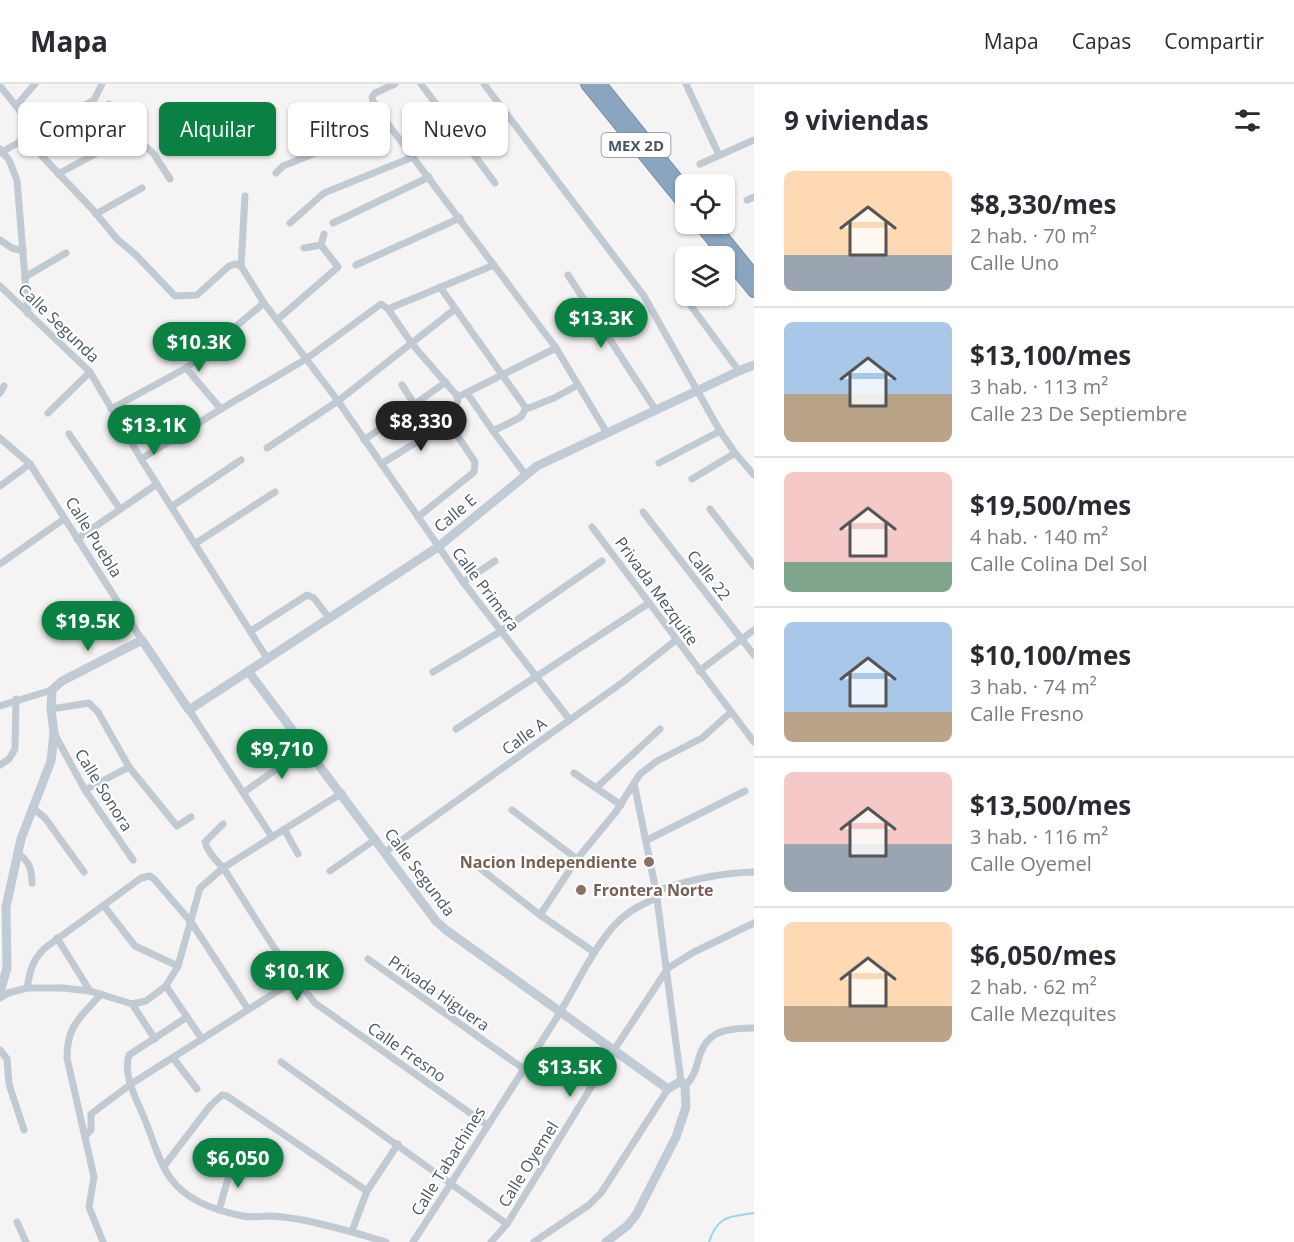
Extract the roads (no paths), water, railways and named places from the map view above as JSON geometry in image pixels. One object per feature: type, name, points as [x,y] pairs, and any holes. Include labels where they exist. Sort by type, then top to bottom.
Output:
[{"type":"highway","name":"MEX 2D","points":[[587,84],[675,192]]},
{"type":"highway","name":"MEX 2D","points":[[600,84],[675,177]]},
{"type":"highway","points":[[708,234],[754,291]]},
{"type":"highway","points":[[720,234],[754,275]]},
{"type":"main road","name":"Calle E","points":[[189,710],[438,547],[537,466],[754,365]]},
{"type":"main road","points":[[0,992],[7,968],[6,906],[21,839],[51,761],[54,733],[51,709],[52,690],[62,681],[142,640]]},
{"type":"main road","name":"Calle Puebla","points":[[142,640],[189,710]]},
{"type":"main road","name":"Calle Segunda","points":[[248,671],[342,793],[436,921],[668,1089]]},
{"type":"main road","points":[[606,1242],[627,1226],[636,1215],[676,1137],[686,1107],[683,1083],[668,1089]]},
{"type":"street","points":[[16,106],[34,84]]},
{"type":"street","points":[[90,102],[94,100],[102,84]]},
{"type":"street","points":[[375,102],[372,97],[375,93],[395,84]]},
{"type":"street","points":[[422,84],[495,183]]},
{"type":"street","points":[[484,84],[644,296],[720,431],[754,475]]},
{"type":"street","points":[[686,84],[719,155]]},
{"type":"street","points":[[0,86],[18,108]]},
{"type":"street","points":[[390,127],[556,348],[607,433]]},
{"type":"street","points":[[700,164],[754,140]]},
{"type":"street","points":[[18,142],[1,151],[9,160],[17,180],[28,314]]},
{"type":"street","points":[[147,148],[154,154],[170,179]]},
{"type":"street","points":[[42,156],[117,239],[136,255],[175,296],[197,295],[229,266],[235,264],[241,266],[245,196]]},
{"type":"street","points":[[58,174],[91,156]]},
{"type":"street","points":[[276,172],[283,166],[308,156]]},
{"type":"street","points":[[290,223],[324,193],[413,157]]},
{"type":"street","points":[[333,223],[429,177]]},
{"type":"street","points":[[96,214],[142,188]]},
{"type":"street","points":[[356,265],[460,218]]},
{"type":"street","points":[[321,245],[324,234]]},
{"type":"street","points":[[0,240],[12,248],[23,250]]},
{"type":"street","points":[[304,248],[321,245]]},
{"type":"street","points":[[277,320],[338,267],[321,245]]},
{"type":"street","points":[[25,277],[66,253]]},
{"type":"street","points":[[388,309],[495,265]]},
{"type":"street","name":"Calle Primera","points":[[241,266],[264,303],[338,401],[463,582],[570,720]]},
{"type":"street","points":[[568,274],[655,410]]},
{"type":"street","name":"Calle Segunda","points":[[0,286],[90,372],[141,459],[267,658]]},
{"type":"street","points":[[440,287],[526,408]]},
{"type":"street","points":[[111,409],[186,368],[264,303]]},
{"type":"street","points":[[141,459],[306,358],[381,304],[388,309],[412,344],[458,397],[458,405],[447,420],[381,464]]},
{"type":"street","points":[[691,306],[739,371]]},
{"type":"street","points":[[267,448],[338,401],[455,309]]},
{"type":"street","points":[[458,397],[556,348]]},
{"type":"street","points":[[186,368],[221,409]]},
{"type":"street","points":[[48,413],[90,372]]},
{"type":"street","points":[[364,440],[446,382]]},
{"type":"street","points":[[402,385],[429,432]]},
{"type":"street","points":[[494,430],[521,417],[526,408],[554,398],[578,385]]},
{"type":"street","points":[[467,393],[525,474]]},
{"type":"street","points":[[418,517],[474,472],[476,467],[476,462],[447,420]]},
{"type":"street","points":[[659,463],[720,431]]},
{"type":"street","points":[[69,434],[120,509]]},
{"type":"street","name":"Calle Puebla","points":[[0,438],[30,464],[142,640]]},
{"type":"street","points":[[692,478],[735,453]]},
{"type":"street","points":[[171,507],[241,460]]},
{"type":"street","points":[[0,486],[30,464]]},
{"type":"street","points":[[77,538],[157,484]]},
{"type":"street","points":[[196,543],[275,492]]},
{"type":"street","points":[[710,509],[753,561]]},
{"type":"street","name":"Calle 22","points":[[644,512],[754,655]]},
{"type":"street","points":[[0,564],[64,519]]},
{"type":"street","name":"Privada Mezquite","points":[[592,527],[754,742]]},
{"type":"street","points":[[463,582],[495,561]]},
{"type":"street","points":[[433,672],[500,631],[602,561]]},
{"type":"street","points":[[251,631],[307,595],[314,598],[329,618]]},
{"type":"street","points":[[456,729],[649,603]]},
{"type":"street","points":[[699,671],[754,630]]},
{"type":"street","name":"Calle A","points":[[385,852],[570,720],[676,640]]},
{"type":"street","points":[[0,706],[16,699],[52,690]]},
{"type":"street","points":[[0,765],[9,759],[15,750],[16,699]]},
{"type":"street","points":[[51,709],[89,703],[98,712],[129,767],[177,826],[191,817]]},
{"type":"street","name":"Calle Puebla","points":[[189,710],[272,837]]},
{"type":"street","points":[[540,915],[577,859],[621,805],[634,783],[648,767],[702,738],[730,713]]},
{"type":"street","points":[[596,788],[660,729]]},
{"type":"street","name":"Calle Sonora","points":[[54,733],[85,790],[133,860]]},
{"type":"street","points":[[244,792],[307,748]]},
{"type":"street","points":[[85,790],[129,767]]},
{"type":"street","points":[[574,773],[621,805]]},
{"type":"street","points":[[634,783],[647,840],[668,968],[683,1083],[693,1079],[704,1044],[718,1032],[726,1029],[754,1028]]},
{"type":"street","points":[[647,840],[745,791]]},
{"type":"street","points":[[0,998],[8,993],[27,988],[63,988],[90,991],[132,1004],[146,1001],[166,986],[178,966],[200,888],[223,868],[342,793]]},
{"type":"street","points":[[33,808],[45,818],[84,872]]},
{"type":"street","points":[[512,810],[577,859]]},
{"type":"street","name":"Calle Fresno","points":[[223,825],[205,842],[207,849],[223,868],[295,980],[315,1003],[487,1125]]},
{"type":"street","points":[[284,829],[298,854]]},
{"type":"street","points":[[330,871],[376,839]]},
{"type":"street","points":[[18,853],[27,861],[32,870],[32,883]]},
{"type":"street","points":[[472,862],[540,915],[594,952]]},
{"type":"street","name":"Calle Tabachines","points":[[413,1242],[561,1011],[594,952],[613,927],[629,911],[686,881],[725,873],[754,872]]},
{"type":"street","points":[[27,988],[30,967],[36,956],[57,938],[141,878],[150,876],[156,880],[191,922],[248,1009]]},
{"type":"street","points":[[104,906],[135,946],[178,966]]},
{"type":"street","name":"Calle Oyemel","points":[[491,1242],[507,1224],[614,1050],[668,968],[694,952],[754,923]]},
{"type":"street","points":[[57,938],[90,991]]},
{"type":"street","name":"Privada Higuera","points":[[368,959],[524,1069]]},
{"type":"street","points":[[85,1136],[92,1130],[91,1114],[131,1084],[295,980]]},
{"type":"street","points":[[166,986],[202,1039]]},
{"type":"street","points":[[101,994],[72,1027],[67,1040],[67,1058],[94,1177],[88,1207],[103,1242]]},
{"type":"street","points":[[132,1004],[155,1039]]},
{"type":"street","points":[[187,1017],[129,1055],[126,1063],[131,1084],[171,1179],[183,1192],[198,1202],[219,1210],[245,1216],[298,1219],[352,1231],[386,1242]]},
{"type":"street","points":[[0,1050],[7,1059],[9,1084],[24,1130]]},
{"type":"street","points":[[172,1058],[197,1089]]},
{"type":"street","points":[[281,1062],[507,1224]]},
{"type":"street","points":[[534,1242],[589,1205],[601,1193],[668,1089]]},
{"type":"street","points":[[164,1166],[210,1106],[222,1095],[227,1096],[367,1191]]},
{"type":"street","points":[[352,1231],[367,1191],[398,1144]]},
{"type":"street","points":[[219,1210],[233,1161]]},
{"type":"street","points":[[17,1222],[26,1242]]},
{"type":"waterway","points":[[709,1242],[712,1233],[721,1222],[731,1217],[754,1213]]},
{"type":"place","name":"Nacion Independiente","points":[[649,862]]},
{"type":"place","name":"Frontera Norte","points":[[581,890]]}]
